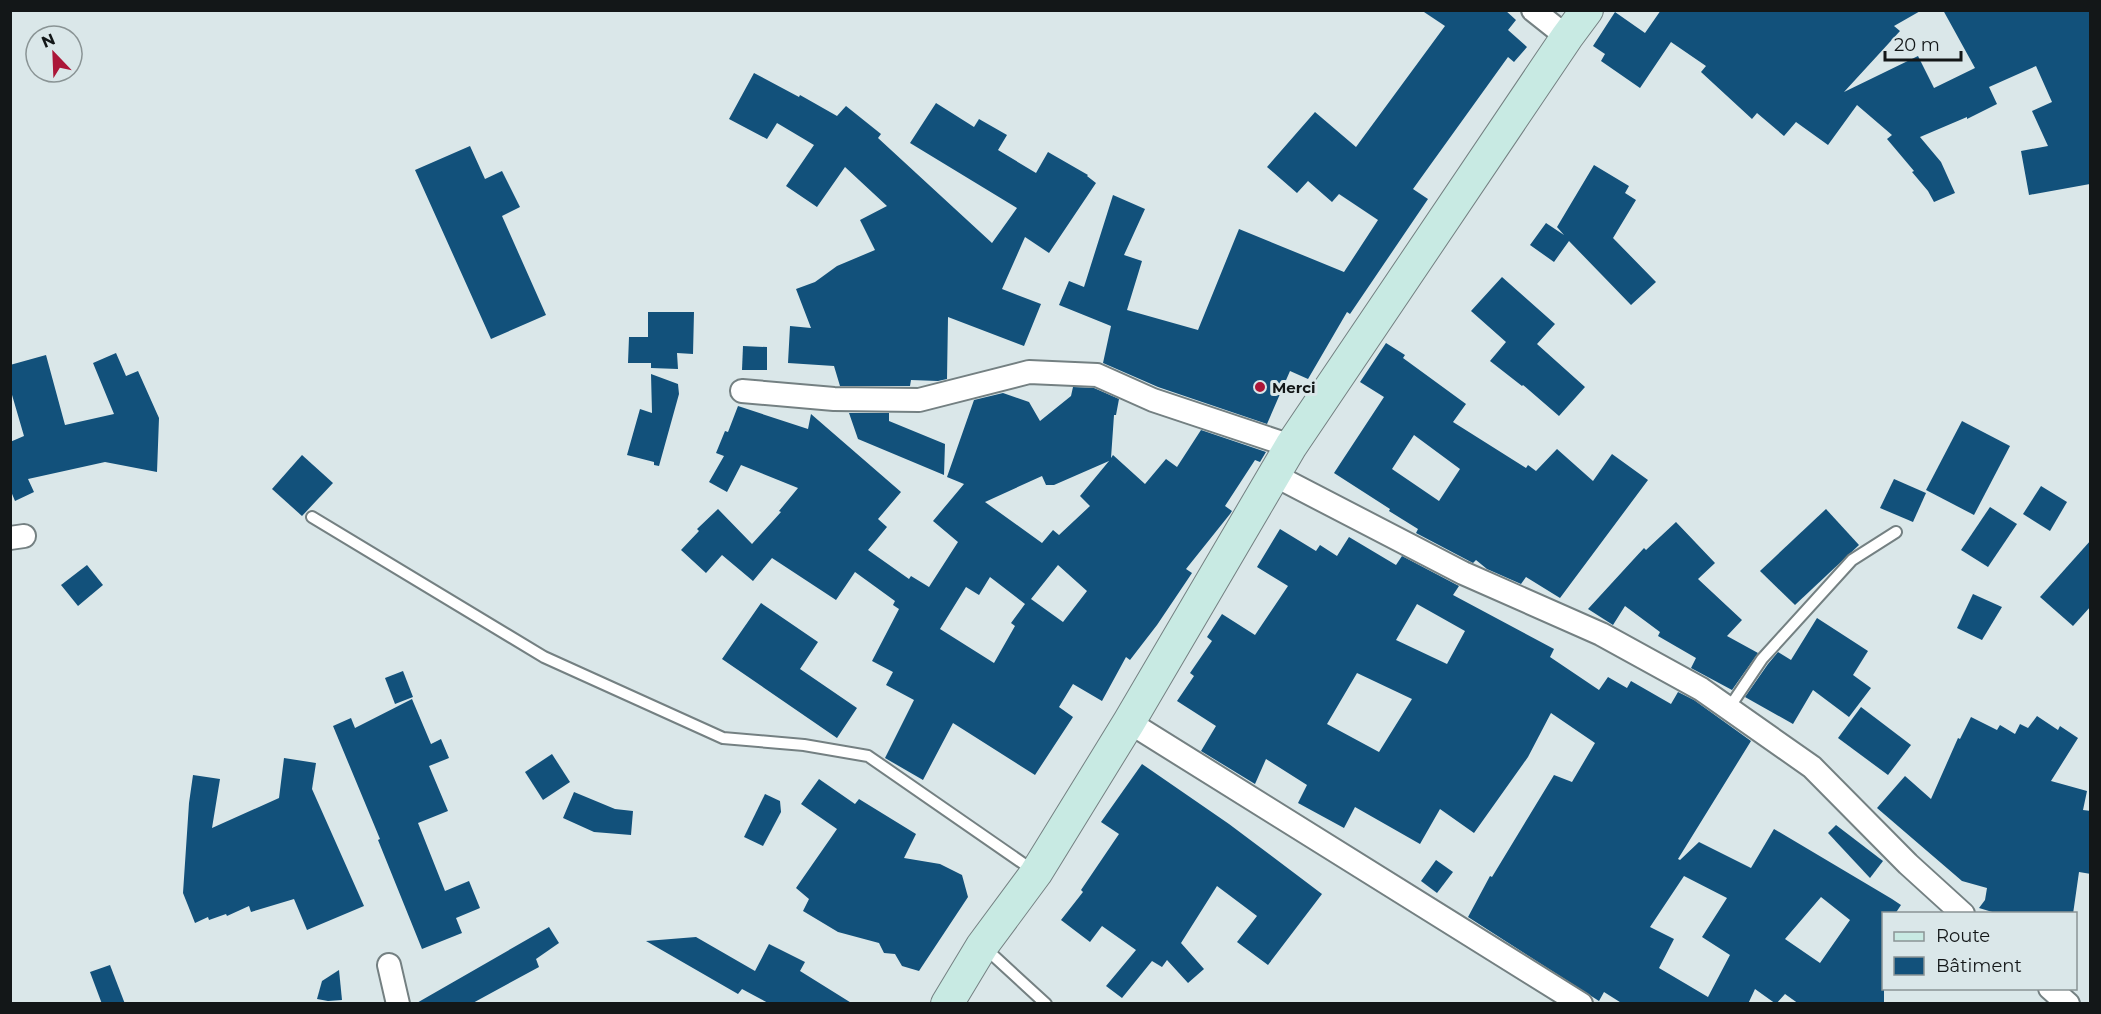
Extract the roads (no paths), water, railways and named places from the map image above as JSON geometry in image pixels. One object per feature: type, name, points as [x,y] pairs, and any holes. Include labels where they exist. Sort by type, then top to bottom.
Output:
[{"type":"main road","points":[[947,1004],[982,946],[1036,873],[1129,722],[1291,446],[1587,10]]},
{"type":"street","points":[[1533,10],[1567,37]]},
{"type":"street","points":[[742,391],[834,399],[919,400],[1029,372],[1096,375],[1153,400],[1291,446]]},
{"type":"street","points":[[1274,475],[1463,573],[1601,634],[1701,689],[1812,767],[1908,864],[1961,912]]},
{"type":"street","points":[[1129,722],[1581,1004]]},
{"type":"street","points":[[389,965],[398,1004]]},
{"type":"street","points":[[2051,990],[2068,1004]]},
{"type":"lane","points":[[312,517],[544,657],[723,738],[804,746],[868,756],[1036,873]]},
{"type":"lane","points":[[1729,708],[1762,659],[1852,560],[1896,532]]},
{"type":"lane","points":[[982,946],[1046,1004]]},
{"type":"place","name":"Merci","points":[[1260,387]]}]
